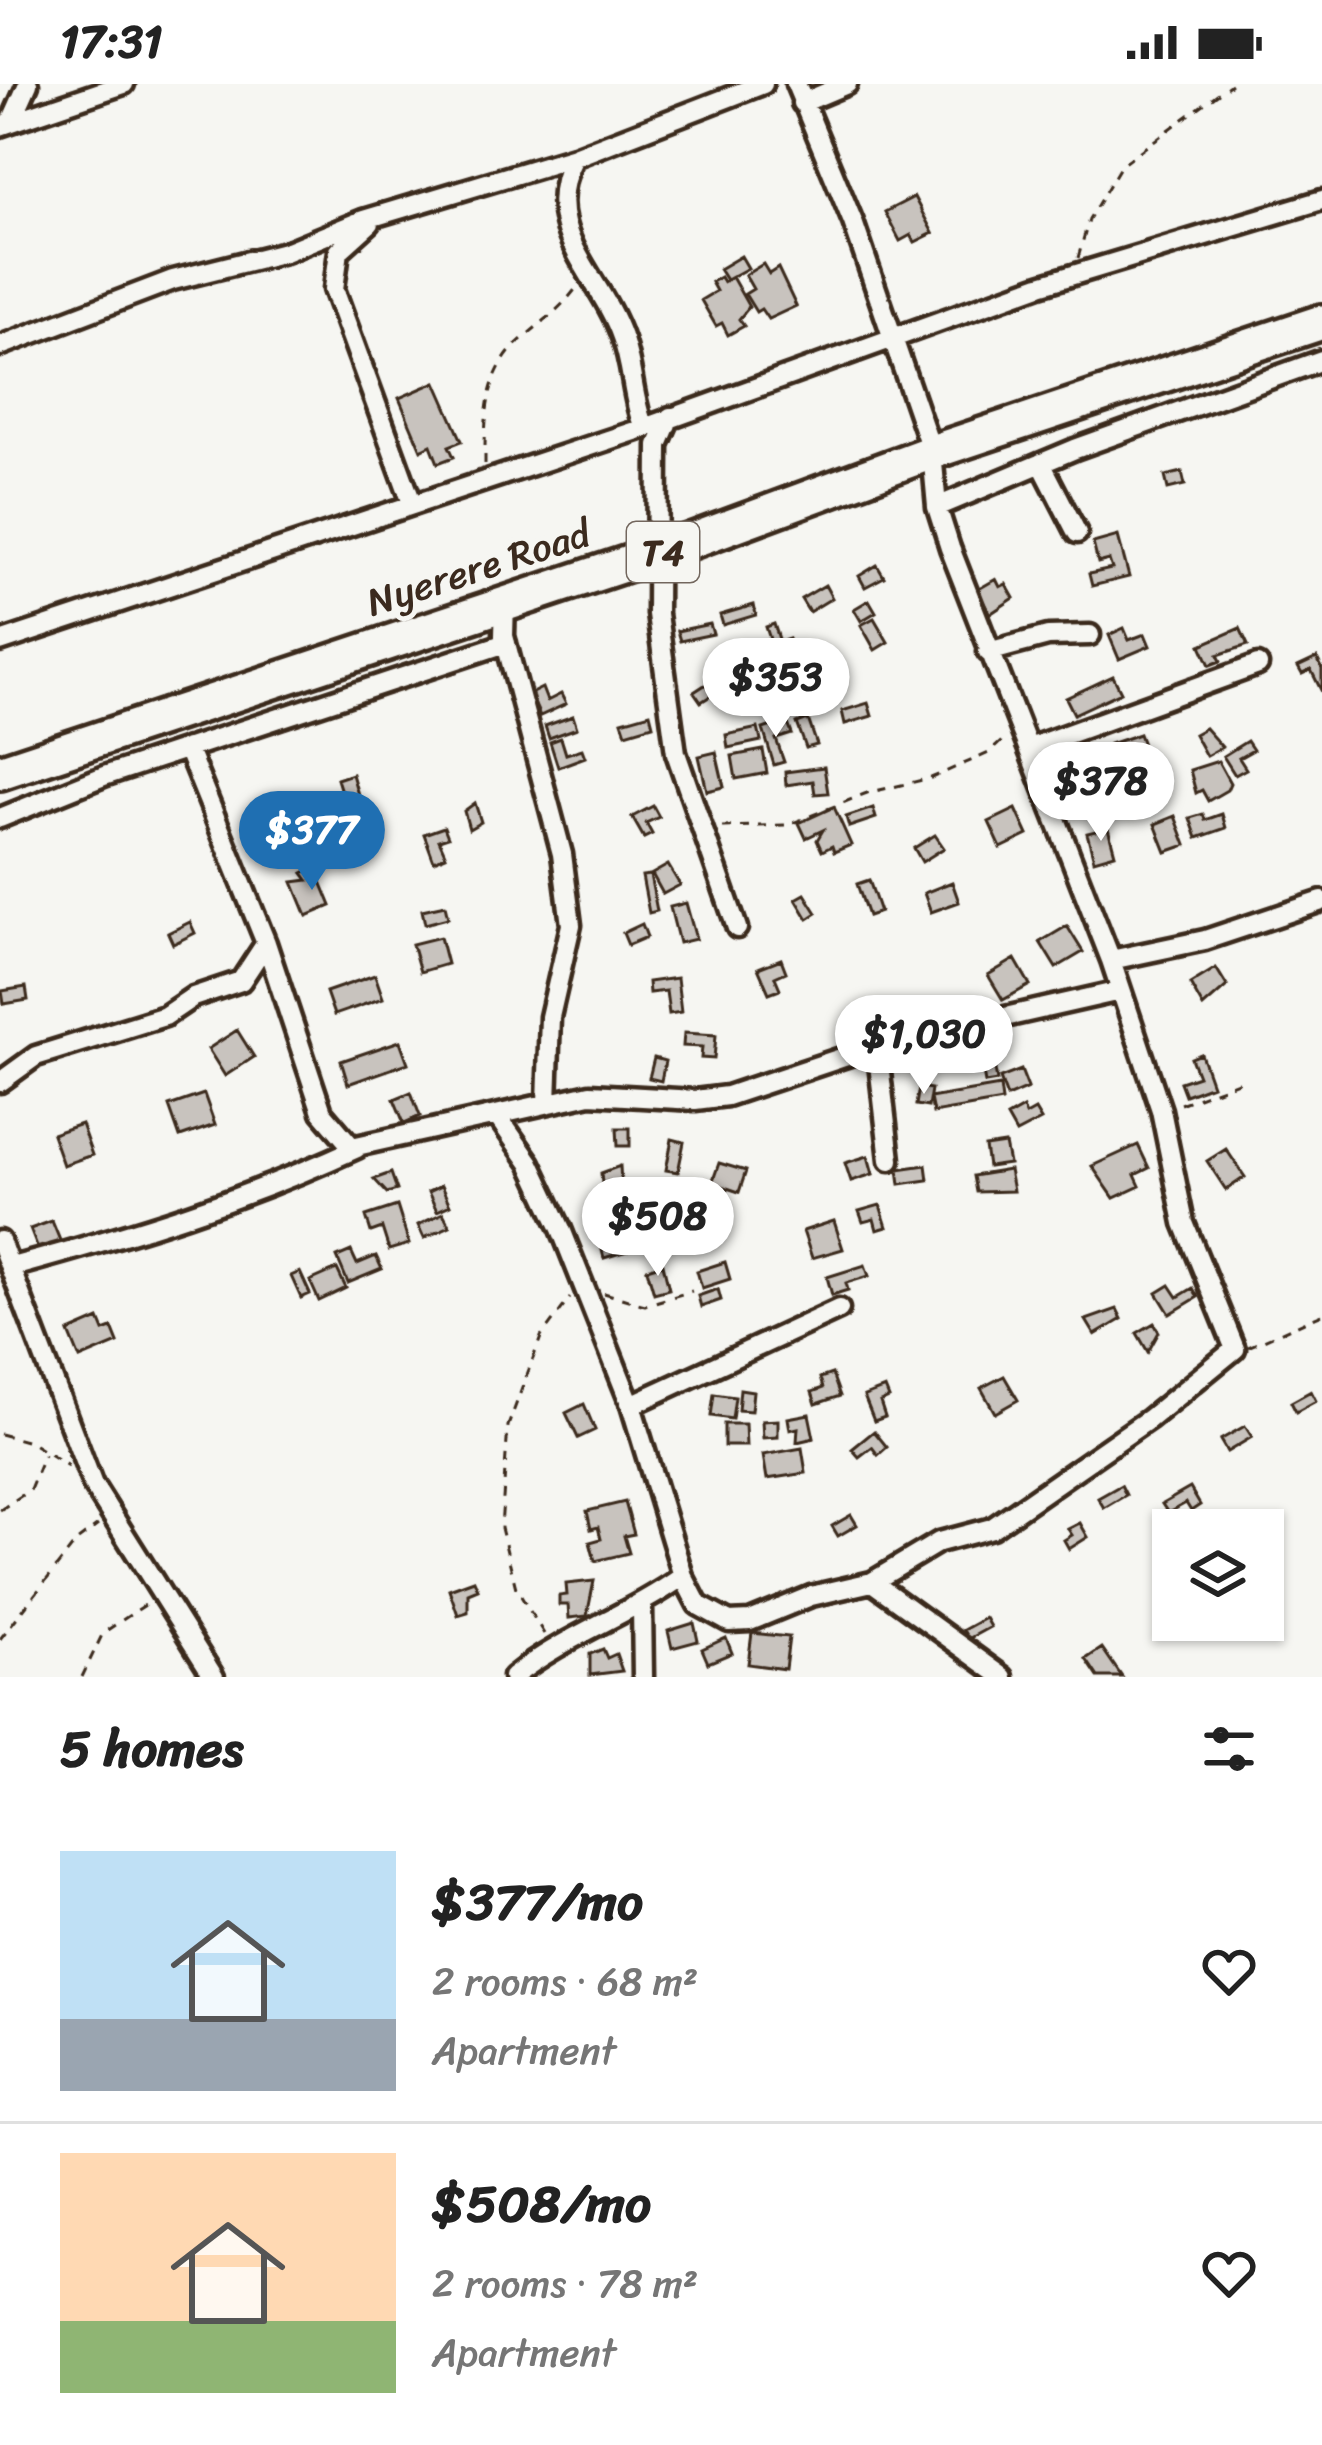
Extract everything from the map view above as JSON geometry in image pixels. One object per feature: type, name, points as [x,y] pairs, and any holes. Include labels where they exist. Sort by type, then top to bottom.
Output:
[{"type":"highway","name":"Nyerere Road","points":[[0,772],[505,600],[656,554],[932,452],[1322,322]]},
{"type":"street","points":[[5,124],[28,84]]},
{"type":"street","points":[[5,124],[124,84]]},
{"type":"street","points":[[0,346],[172,280],[285,252],[378,215],[574,157],[763,84]]},
{"type":"street","points":[[498,1117],[530,1163],[581,1278],[631,1406],[683,1576],[706,1612],[738,1623],[811,1596],[872,1582],[939,1542],[992,1528],[1149,1419],[1235,1349],[1179,1208],[1161,1110],[1111,960],[1032,747],[988,652],[937,507],[932,452],[854,222],[799,93],[847,84]]},
{"type":"street","points":[[574,157],[560,191],[561,208],[586,275],[623,338],[633,399],[644,428]]},
{"type":"street","points":[[0,642],[644,428],[892,335],[1322,200]]},
{"type":"street","points":[[378,215],[339,251],[334,289],[412,503]]},
{"type":"street","points":[[937,507],[1041,463],[1322,360]]},
{"type":"street","points":[[670,417],[658,445],[657,614],[676,753],[736,928]]},
{"type":"street","points":[[1041,463],[1077,533]]},
{"type":"street","points":[[505,600],[506,644],[562,854],[572,932],[550,1017],[547,1103]]},
{"type":"street","points":[[988,652],[1048,636],[1090,634]]},
{"type":"street","points":[[0,818],[187,748],[506,644]]},
{"type":"street","points":[[1032,747],[1258,665]]},
{"type":"street","points":[[187,748],[266,943],[322,1112],[340,1139],[357,1148]]},
{"type":"street","points":[[1111,960],[1205,940],[1322,902]]},
{"type":"street","points":[[0,1082],[36,1056],[165,1016],[193,997],[241,982],[266,943]]},
{"type":"street","points":[[12,1267],[159,1229],[250,1196],[357,1148],[603,1093],[714,1098],[877,1046],[1120,991]]},
{"type":"street","points":[[877,1046],[890,1160]]},
{"type":"street","points":[[0,1241],[89,1478],[214,1677]]},
{"type":"street","points":[[631,1406],[838,1309]]},
{"type":"street","points":[[513,1677],[554,1649],[642,1606],[683,1576]]},
{"type":"street","points":[[872,1582],[1003,1677]]},
{"type":"street","points":[[642,1606],[643,1677]]},
{"type":"path","points":[[1072,277],[1089,219],[1120,165],[1231,84]]},
{"type":"path","points":[[485,478],[491,384],[520,340],[560,312],[586,275]]},
{"type":"path","points":[[703,829],[788,825],[867,794],[932,778],[989,753],[1019,717]]},
{"type":"path","points":[[1161,1110],[1246,1079]]},
{"type":"path","points":[[554,1649],[516,1588],[501,1528],[508,1426],[541,1337],[581,1278],[633,1304],[692,1291]]},
{"type":"path","points":[[1235,1349],[1254,1346],[1315,1312],[1322,1314]]},
{"type":"path","points":[[0,1434],[30,1442],[89,1478]]},
{"type":"path","points":[[0,1510],[30,1490],[45,1453]]},
{"type":"path","points":[[0,1639],[77,1541],[98,1527],[106,1507]]},
{"type":"path","points":[[82,1677],[100,1637],[161,1588]]},
{"type":"building","points":[[914,197],[933,233],[915,242],[911,235],[900,241],[885,212]]},
{"type":"building","points":[[741,256],[748,268],[726,280],[719,269]]},
{"type":"building","points":[[763,264],[769,274],[778,268],[796,306],[768,319],[761,309],[756,312],[745,294],[753,289],[745,275]]},
{"type":"building","points":[[720,277],[723,282],[732,277],[749,307],[739,319],[744,326],[728,335],[722,323],[716,326],[701,300],[716,291],[711,282]]},
{"type":"building","points":[[436,382],[462,441],[449,446],[454,457],[438,463],[431,445],[421,450],[399,398]]},
{"type":"building","points":[[1182,472],[1185,485],[1168,489],[1165,476]]},
{"type":"building","points":[[1118,536],[1129,577],[1092,586],[1089,574],[1112,569],[1109,560],[1098,563],[1093,543]]},
{"type":"building","points":[[877,565],[884,577],[865,587],[859,576]]},
{"type":"building","points":[[996,579],[1000,587],[1006,584],[1014,598],[990,614],[977,590]]},
{"type":"building","points":[[825,585],[832,598],[809,612],[801,599]]},
{"type":"building","points":[[869,600],[876,612],[861,621],[854,609]]},
{"type":"building","points":[[754,605],[756,615],[723,625],[720,615]]},
{"type":"building","points":[[874,618],[888,642],[875,650],[861,625]]},
{"type":"building","points":[[710,624],[713,634],[680,641],[677,631]]},
{"type":"building","points":[[774,624],[780,642],[789,639],[792,647],[774,652],[766,627]]},
{"type":"building","points":[[1124,628],[1129,640],[1145,634],[1150,646],[1119,659],[1109,635]]},
{"type":"building","points":[[1240,628],[1248,645],[1218,655],[1221,661],[1210,665],[1201,645]]},
{"type":"building","points":[[1317,658],[1322,692],[1311,670],[1302,674],[1298,667]]},
{"type":"building","points":[[790,670],[803,702],[792,707],[779,675]]},
{"type":"building","points":[[1113,676],[1121,692],[1074,714],[1066,698]]},
{"type":"building","points":[[714,679],[720,690],[701,702],[694,692]]},
{"type":"building","points":[[542,688],[547,701],[561,694],[566,704],[540,716],[530,694]]},
{"type":"building","points":[[868,703],[872,716],[845,724],[842,711]]},
{"type":"building","points":[[650,713],[653,725],[626,733],[622,721]]},
{"type":"building","points":[[573,716],[577,728],[549,738],[545,726]]},
{"type":"building","points":[[808,719],[817,745],[806,748],[797,723]]},
{"type":"building","points":[[787,721],[792,734],[776,739],[784,762],[774,765],[763,729]]},
{"type":"building","points":[[758,728],[761,741],[728,748],[726,735]]},
{"type":"building","points":[[1205,728],[1222,747],[1206,756],[1194,734]]},
{"type":"building","points":[[1139,734],[1146,752],[1117,763],[1110,744]]},
{"type":"building","points":[[561,738],[566,754],[582,749],[585,757],[558,767],[550,742]]},
{"type":"building","points":[[1247,741],[1253,750],[1239,758],[1246,769],[1235,775],[1223,756]]},
{"type":"building","points":[[763,750],[767,773],[736,779],[732,756]]},
{"type":"building","points":[[716,752],[724,787],[707,791],[699,756]]},
{"type":"building","points":[[1218,761],[1230,783],[1208,801],[1202,790],[1196,793],[1190,770]]},
{"type":"building","points":[[824,767],[828,793],[815,794],[813,781],[786,785],[785,772]]},
{"type":"building","points":[[352,774],[367,826],[353,830],[337,779]]},
{"type":"building","points":[[475,803],[481,822],[469,829],[464,811]]},
{"type":"building","points":[[653,806],[659,817],[646,823],[652,834],[644,838],[632,817]]},
{"type":"building","points":[[834,807],[851,845],[822,851],[817,840],[823,830],[806,838],[799,823]]},
{"type":"building","points":[[873,808],[876,818],[849,827],[846,817]]},
{"type":"building","points":[[1016,809],[1028,835],[1001,848],[989,822]]},
{"type":"building","points":[[1203,814],[1205,820],[1222,814],[1226,828],[1197,838],[1190,818]]},
{"type":"building","points":[[1175,816],[1186,845],[1166,852],[1155,824]]},
{"type":"building","points":[[321,821],[334,852],[301,865],[296,853],[315,845],[307,826]]},
{"type":"building","points":[[444,827],[448,837],[439,840],[446,856],[434,861],[424,834]]},
{"type":"building","points":[[1108,828],[1115,854],[1094,860],[1087,833]]},
{"type":"building","points":[[935,835],[944,848],[922,862],[914,848]]},
{"type":"building","points":[[668,865],[680,885],[663,894],[652,874]]},
{"type":"building","points":[[315,867],[331,906],[307,916],[293,882],[308,880],[303,873]]},
{"type":"building","points":[[650,875],[657,911],[649,913],[642,876]]},
{"type":"building","points":[[869,880],[880,912],[868,916],[857,884]]},
{"type":"building","points":[[952,882],[959,902],[931,912],[924,893]]},
{"type":"building","points":[[805,894],[817,913],[808,919],[796,899]]},
{"type":"building","points":[[686,903],[696,939],[679,943],[670,907]]},
{"type":"building","points":[[445,905],[448,918],[425,924],[422,910]]},
{"type":"building","points":[[190,922],[195,933],[173,944],[168,933]]},
{"type":"building","points":[[642,924],[647,937],[628,945],[623,933]]},
{"type":"building","points":[[1067,926],[1083,952],[1056,968],[1040,942]]},
{"type":"building","points":[[440,937],[447,964],[420,972],[412,944]]},
{"type":"building","points":[[781,959],[786,972],[775,977],[780,989],[769,993],[758,968]]},
{"type":"building","points":[[1015,959],[1030,985],[1003,1000],[988,975]]},
{"type":"building","points":[[1216,968],[1227,986],[1203,1007],[1190,984]]},
{"type":"building","points":[[375,975],[383,998],[334,1015],[326,992]]},
{"type":"building","points":[[677,978],[681,1012],[669,1014],[666,991],[649,993],[648,982]]},
{"type":"building","points":[[26,987],[28,1000],[4,1004],[2,991]]},
{"type":"building","points":[[237,1030],[254,1057],[225,1076],[208,1049]]},
{"type":"building","points":[[684,1033],[716,1035],[714,1059],[701,1058],[702,1047],[683,1046]]},
{"type":"building","points":[[400,1041],[408,1063],[348,1084],[341,1061]]},
{"type":"building","points":[[990,1041],[997,1081],[985,1083],[981,1061],[973,1062],[969,1044]]},
{"type":"building","points":[[1201,1054],[1212,1085],[1185,1095],[1180,1082],[1198,1076],[1191,1058]]},
{"type":"building","points":[[654,1058],[665,1061],[661,1081],[649,1078]]},
{"type":"building","points":[[1021,1070],[1028,1088],[1007,1097],[1000,1078]]},
{"type":"building","points":[[1000,1086],[1002,1101],[933,1113],[930,1098]]},
{"type":"building","points":[[919,1087],[931,1089],[928,1107],[916,1105]]},
{"type":"building","points":[[411,1092],[420,1116],[404,1123],[394,1099]]},
{"type":"building","points":[[204,1094],[215,1125],[180,1137],[169,1106]]},
{"type":"building","points":[[1023,1108],[1026,1115],[1035,1110],[1041,1120],[1016,1133],[1007,1117]]},
{"type":"building","points":[[81,1124],[92,1155],[63,1165],[52,1134]]},
{"type":"building","points":[[617,1128],[630,1128],[630,1146],[618,1146]]},
{"type":"building","points":[[672,1139],[684,1142],[678,1172],[666,1170]]},
{"type":"building","points":[[1005,1144],[1009,1164],[988,1167],[985,1147]]},
{"type":"building","points":[[1138,1145],[1149,1168],[1135,1175],[1140,1186],[1114,1198],[1092,1166]]},
{"type":"building","points":[[1226,1149],[1245,1177],[1226,1190],[1207,1161]]},
{"type":"building","points":[[868,1156],[873,1174],[851,1181],[845,1163]]},
{"type":"building","points":[[719,1163],[746,1171],[739,1192],[712,1183]]},
{"type":"building","points":[[926,1165],[928,1180],[900,1184],[898,1169]]},
{"type":"building","points":[[620,1166],[621,1183],[602,1184],[601,1173]]},
{"type":"building","points":[[1009,1170],[1013,1191],[976,1192],[973,1176]]},
{"type":"building","points":[[391,1173],[397,1190],[387,1193],[374,1179]]},
{"type":"building","points":[[645,1181],[675,1189],[670,1204],[641,1196]]},
{"type":"building","points":[[441,1186],[450,1205],[437,1211],[428,1192]]},
{"type":"building","points":[[880,1205],[887,1227],[877,1230],[874,1219],[863,1222],[859,1211]]},
{"type":"building","points":[[397,1206],[409,1244],[389,1250],[382,1228],[371,1232],[366,1216]]},
{"type":"building","points":[[443,1213],[450,1226],[424,1238],[418,1225]]},
{"type":"building","points":[[52,1221],[61,1243],[39,1252],[30,1229]]},
{"type":"building","points":[[834,1221],[843,1249],[812,1258],[803,1231]]},
{"type":"building","points":[[624,1240],[627,1251],[604,1258],[601,1246]]},
{"type":"building","points":[[351,1251],[357,1264],[376,1256],[382,1269],[348,1283],[337,1257]]},
{"type":"building","points":[[725,1262],[730,1279],[702,1288],[697,1271]]},
{"type":"building","points":[[663,1264],[669,1289],[654,1293],[647,1269]]},
{"type":"building","points":[[865,1265],[869,1276],[846,1283],[848,1290],[832,1295],[827,1277]]},
{"type":"building","points":[[337,1269],[346,1288],[319,1301],[310,1281]]},
{"type":"building","points":[[300,1272],[310,1294],[301,1298],[291,1276]]},
{"type":"building","points":[[1170,1285],[1178,1297],[1193,1288],[1198,1297],[1170,1314],[1157,1293]]},
{"type":"building","points":[[718,1289],[721,1300],[701,1307],[698,1296]]},
{"type":"building","points":[[1117,1309],[1122,1319],[1095,1335],[1086,1320]]},
{"type":"building","points":[[99,1319],[104,1331],[112,1328],[118,1343],[80,1359],[69,1332]]},
{"type":"building","points":[[1154,1323],[1159,1332],[1148,1352],[1137,1333]]},
{"type":"building","points":[[832,1374],[840,1396],[816,1404],[812,1392],[823,1388],[820,1378]]},
{"type":"building","points":[[1004,1376],[1018,1400],[995,1413],[981,1388]]},
{"type":"building","points":[[885,1388],[889,1398],[880,1402],[885,1417],[874,1421],[864,1396]]},
{"type":"building","points":[[740,1389],[753,1391],[751,1411],[738,1410]]},
{"type":"building","points":[[1311,1391],[1316,1401],[1296,1412],[1291,1402]]},
{"type":"building","points":[[714,1394],[735,1397],[732,1419],[711,1416]]},
{"type":"building","points":[[584,1404],[595,1430],[578,1438],[566,1413]]},
{"type":"building","points":[[809,1414],[814,1438],[797,1442],[798,1428],[790,1430],[788,1418]]},
{"type":"building","points":[[778,1420],[778,1437],[763,1438],[762,1421]]},
{"type":"building","points":[[724,1424],[745,1424],[746,1446],[724,1446]]},
{"type":"building","points":[[1245,1426],[1252,1437],[1227,1452],[1220,1440]]},
{"type":"building","points":[[874,1431],[887,1447],[878,1455],[872,1447],[859,1457],[852,1449]]},
{"type":"building","points":[[802,1448],[806,1473],[767,1479],[763,1455]]},
{"type":"building","points":[[1121,1485],[1126,1495],[1104,1508],[1098,1498]]},
{"type":"building","points":[[1190,1488],[1200,1505],[1165,1509],[1162,1504]]},
{"type":"building","points":[[625,1502],[634,1534],[624,1536],[629,1553],[595,1561],[590,1542],[601,1539],[598,1527],[591,1529],[587,1511]]},
{"type":"building","points":[[851,1515],[857,1525],[838,1536],[832,1526]]},
{"type":"building","points":[[1080,1523],[1088,1537],[1069,1549],[1064,1540],[1072,1535],[1068,1529]]},
{"type":"building","points":[[474,1580],[478,1589],[468,1593],[468,1612],[458,1615],[449,1589]]},
{"type":"building","points":[[594,1581],[587,1616],[569,1618],[568,1605],[559,1605],[559,1596],[567,1595],[566,1584]]},
{"type":"building","points":[[985,1618],[990,1627],[968,1639],[963,1630]]},
{"type":"building","points":[[694,1623],[698,1641],[672,1648],[668,1631]]},
{"type":"building","points":[[752,1633],[789,1637],[785,1669],[748,1664]]},
{"type":"building","points":[[726,1638],[732,1653],[708,1663],[702,1649]]},
{"type":"building","points":[[1102,1648],[1122,1677],[1098,1677],[1086,1659]]},
{"type":"building","points":[[603,1649],[607,1658],[616,1654],[622,1671],[590,1675],[590,1654]]}]
